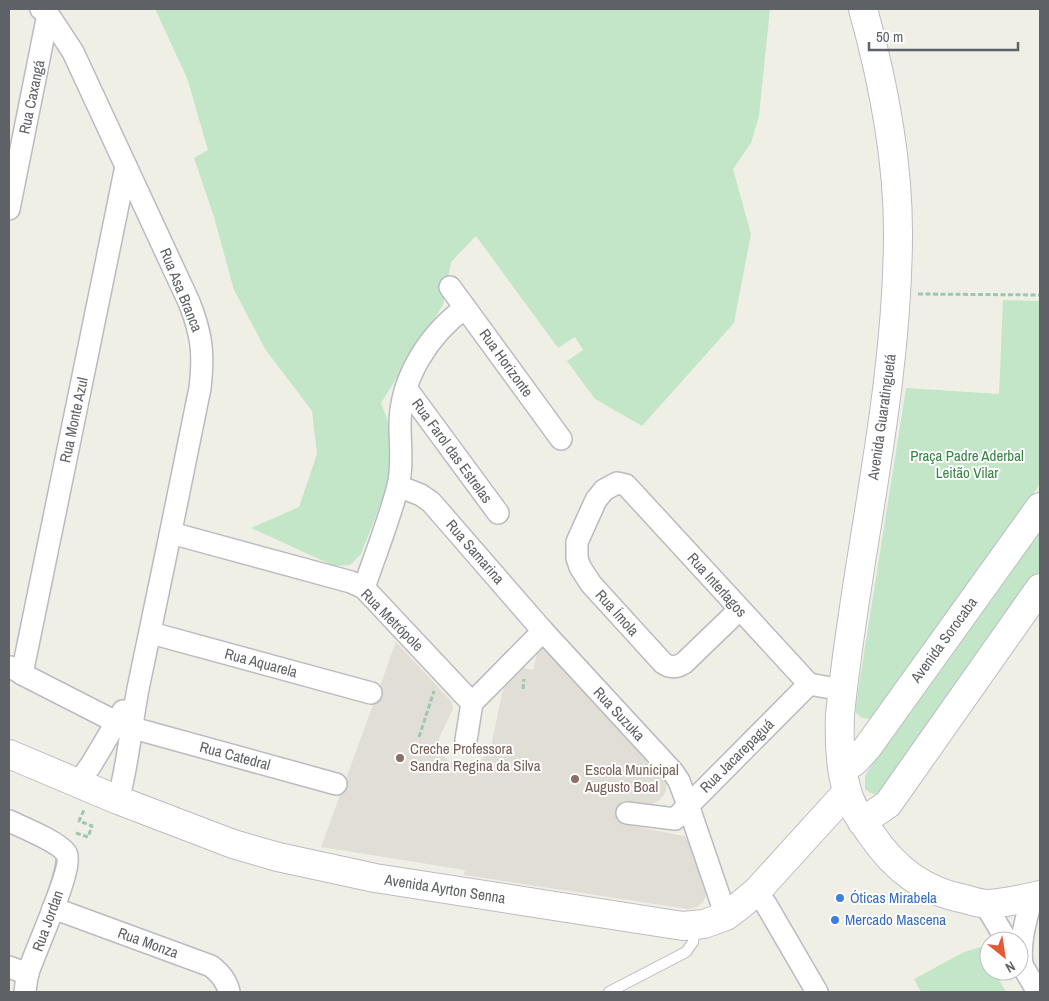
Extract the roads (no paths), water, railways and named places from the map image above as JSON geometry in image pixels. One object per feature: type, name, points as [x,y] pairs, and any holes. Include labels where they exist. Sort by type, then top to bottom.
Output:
[{"type":"street","name":"Avenida Guaratinguetá","points":[[863,9],[874,50],[889,127],[895,176],[898,232],[890,368],[842,690],[840,730],[845,780],[862,822],[881,849],[899,868],[919,883],[939,892],[985,904]]},
{"type":"street","name":"Rua Asa Branca","points":[[45,11],[73,52],[189,302],[197,323],[202,346],[203,364],[200,388],[151,634],[138,686],[124,725],[91,765],[98,792],[125,773],[124,725]]},
{"type":"street","name":"Rua Caxangá","points":[[9,208],[45,11]]},
{"type":"street","name":"Rua Monte Azul","points":[[15,670],[126,166]]},
{"type":"street","name":"Rua Horizonte","points":[[450,287],[561,439]]},
{"type":"street","points":[[364,588],[398,486],[401,453],[400,423],[406,388],[430,342],[445,325],[465,308]]},
{"type":"street","name":"Rua Farol das Estrelas","points":[[406,388],[498,513]]},
{"type":"street","name":"Rua Ímola","points":[[626,485],[617,483],[604,490],[596,500],[577,542],[576,550],[580,567],[603,597],[663,663],[673,667],[684,663],[739,610]]},
{"type":"street","name":"Rua Interlagos","points":[[626,485],[808,684]]},
{"type":"street","name":"Rua Samarina","points":[[398,486],[421,495],[431,502],[543,631]]},
{"type":"street","name":"Avenida Sorocaba","points":[[845,780],[855,761],[867,748],[1040,507]]},
{"type":"street","name":"Rua Metrópole","points":[[171,533],[352,582],[364,588],[472,703]]},
{"type":"street","points":[[862,822],[888,804],[1040,588]]},
{"type":"street","points":[[466,740],[472,703],[543,631]]},
{"type":"street","name":"Rua Suzuka","points":[[543,631],[673,772],[679,781],[726,916]]},
{"type":"street","name":"Rua Aquarela","points":[[151,634],[371,694]]},
{"type":"street","points":[[15,670],[124,725]]},
{"type":"street","points":[[808,684],[842,690]]},
{"type":"street","name":"Rua Jacarepaguá","points":[[627,813],[675,819],[808,684]]},
{"type":"street","name":"Rua Catedral","points":[[124,725],[336,784]]},
{"type":"street","name":"Avenida Ayrton Senna","points":[[9,754],[98,792],[233,844],[278,857],[375,878],[660,924],[683,926],[696,926],[726,916],[757,891],[845,780]]},
{"type":"street","name":"Rua Jordan","points":[[9,820],[57,844],[69,844],[66,869],[53,908],[21,978]]},
{"type":"street","points":[[757,891],[817,992]]},
{"type":"street","points":[[1002,931],[985,904],[1008,902],[1036,896]]},
{"type":"street","points":[[1023,931],[1036,896]]},
{"type":"street","name":"Rua Monza","points":[[53,908],[211,966],[224,978],[229,992]]},
{"type":"street","points":[[1029,978],[1038,992]]},
{"type":"lane","points":[[610,992],[686,952],[693,942],[696,926]]},
{"type":"place","name":"Creche Professora Sandra Regina da Silva","points":[[400,758]]},
{"type":"place","name":"Escola Municipal Augusto Boal","points":[[575,779]]},
{"type":"place","name":"Óticas Mirabela","points":[[840,898]]},
{"type":"place","name":"Mercado Mascena","points":[[835,920]]},
{"type":"park label","name":"Praça Padre Aderbal Leitão Vilar","points":[[967,464]]}]
